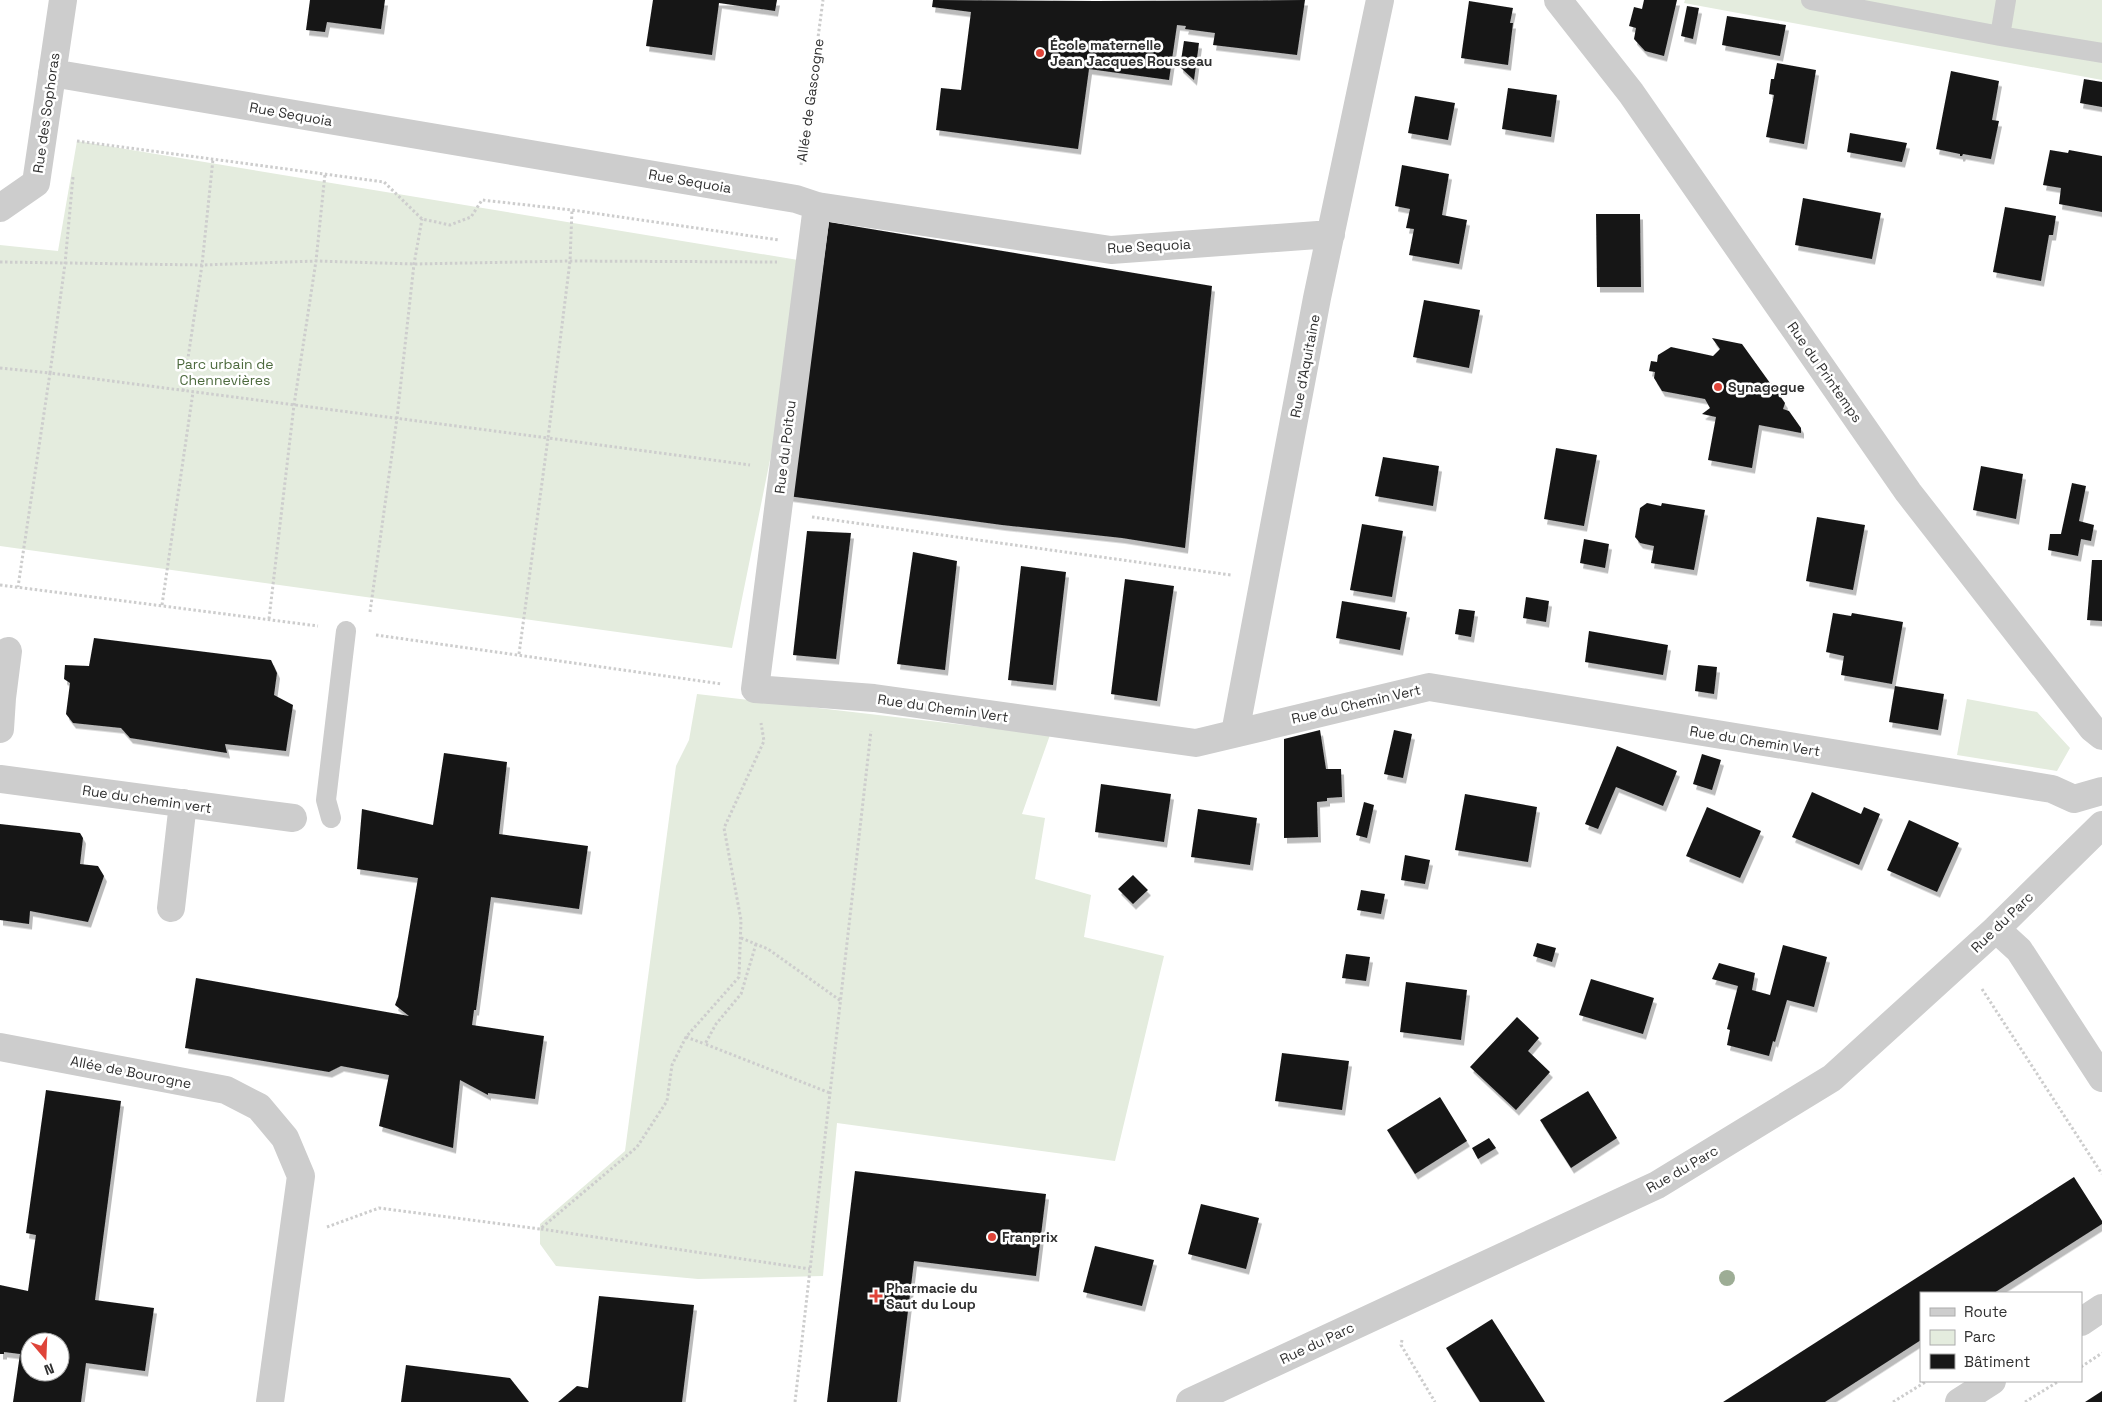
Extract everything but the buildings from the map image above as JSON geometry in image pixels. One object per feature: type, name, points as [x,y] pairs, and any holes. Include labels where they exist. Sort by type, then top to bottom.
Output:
[{"type":"street","name":"Rue des Sophoras","points":[[0,208],[36,184],[63,0]]},
{"type":"street","name":"Rue d'Aquitaine","points":[[1235,733],[1331,234],[1380,0]]},
{"type":"street","name":"Rue du Printemps","points":[[1558,0],[1631,93],[1908,492],[2092,728],[2102,736]]},
{"type":"street","name":"Rue Sequoia","points":[[52,74],[807,203],[1111,250],[1331,234]]},
{"type":"street","name":"Rue du Poitou","points":[[755,689],[811,254],[807,203]]},
{"type":"street","points":[[0,729],[1,698],[8,651]]},
{"type":"street","name":"Rue du Chemin Vert","points":[[755,689],[874,698],[1196,743],[1430,687],[2052,789],[2074,799],[2102,791]]},
{"type":"street","name":"Rue du chemin vert","points":[[0,779],[293,818]]},
{"type":"street","name":"Rue du Chemin Vert","points":[[171,908],[183,803]]},
{"type":"street","name":"Rue du Parc","points":[[1190,1402],[1658,1185],[1832,1078],[1996,929],[2102,825]]},
{"type":"street","points":[[1996,929],[2019,950],[2102,1078]]},
{"type":"street","name":"Allée de Bourogne","points":[[0,1047],[226,1090],[259,1107],[285,1138],[301,1176],[292,1240]]},
{"type":"street","points":[[270,1402],[292,1240]]},
{"type":"street","points":[[2082,1321],[2102,1308]]},
{"type":"street","points":[[1959,1402],[1990,1382]]},
{"type":"lane","points":[[1811,0],[2000,36],[2102,53]]},
{"type":"lane","points":[[2000,36],[2006,0]]},
{"type":"lane","points":[[331,818],[326,800],[346,631]]},
{"type":"path","name":"Allée de Gascogne","points":[[807,203],[823,0]]},
{"type":"path","points":[[43,136],[384,182],[422,219],[450,224],[471,217],[482,200],[572,210],[811,254]]},
{"type":"path","points":[[76,150],[77,141]]},
{"type":"path","points":[[183,390],[202,264],[213,159]]},
{"type":"path","points":[[18,587],[66,264],[74,169]]},
{"type":"path","points":[[269,619],[294,405],[316,262],[325,174]]},
{"type":"path","points":[[519,654],[570,261],[572,210]]},
{"type":"path","points":[[370,614],[397,418],[414,264],[422,219]]},
{"type":"path","points":[[0,262],[66,264],[316,262],[414,264],[811,254]]},
{"type":"path","points":[[0,368],[183,390],[782,469]]},
{"type":"path","points":[[162,605],[193,392]]},
{"type":"path","points":[[777,512],[1264,580]]},
{"type":"path","points":[[540,1229],[637,1147],[667,1101],[672,1065],[686,1037],[739,977],[741,920],[724,828],[764,741],[755,689]]},
{"type":"path","points":[[795,1402],[874,698]]},
{"type":"path","points":[[741,938],[768,949],[841,1001]]},
{"type":"path","points":[[705,1044],[716,1024],[741,994],[756,944]]},
{"type":"path","points":[[686,1037],[830,1093]]},
{"type":"path","points":[[292,1240],[379,1208],[540,1229],[810,1269]]},
{"type":"path","points":[[1414,1298],[1401,1345],[1435,1402]]},
{"type":"path","points":[[2082,1366],[2102,1353]]},
{"type":"path","points":[[1893,1402],[1925,1382]]},
{"type":"path","points":[[2025,1402],[2057,1382]]},
{"type":"green space","points":[[1685,0],[2102,0],[2102,80],[1684,3]]},
{"type":"green space","name":"Parc urbain de Chennevières","points":[[77,141],[810,262],[732,648],[0,546],[0,245],[58,251]]},
{"type":"green space","points":[[697,694],[1050,735],[1022,814],[1045,818],[1035,879],[1091,895],[1084,937],[1164,956],[1115,1161],[837,1123],[823,1276],[698,1279],[556,1266],[540,1244],[540,1224],[625,1151],[676,766],[689,740]]},
{"type":"green space","points":[[1967,699],[2037,712],[2070,748],[2057,771],[1957,755]]},
{"type":"place","name":"École maternelle Jean Jacques Rousseau","points":[[1040,53]]},
{"type":"place","name":"Synagogue","points":[[1718,387]]},
{"type":"place","name":"Franprix","points":[[992,1237]]},
{"type":"place","name":"Pharmacie du Saut du Loup","points":[[876,1296]]}]
